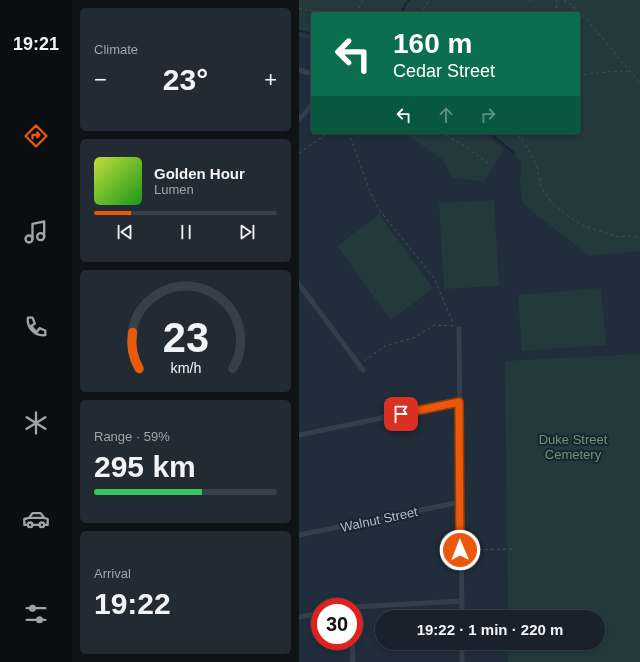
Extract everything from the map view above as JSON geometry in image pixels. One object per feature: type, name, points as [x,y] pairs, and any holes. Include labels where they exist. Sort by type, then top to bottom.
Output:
[{"type":"street","points":[[299,70],[311,73]]},
{"type":"street","points":[[299,119],[311,106]]},
{"type":"street","points":[[299,284],[363,370]]},
{"type":"street","points":[[459,329],[461,610]]},
{"type":"street","points":[[299,436],[459,402]]},
{"type":"street","name":"Walnut Street","points":[[299,535],[460,502]]},
{"type":"street","points":[[363,607],[461,601]]},
{"type":"street","points":[[299,617],[311,615]]},
{"type":"street","points":[[352,650],[353,662]]},
{"type":"street","points":[[462,650],[462,662]]},
{"type":"path","points":[[357,12],[363,0]]},
{"type":"path","points":[[420,12],[429,0]]},
{"type":"path","points":[[556,12],[557,0]]},
{"type":"path","points":[[564,0],[578,12]]},
{"type":"path","points":[[299,8],[316,12]]},
{"type":"path","points":[[580,14],[640,83]]},
{"type":"path","points":[[580,75],[617,71],[632,72]]},
{"type":"path","points":[[299,153],[328,134]]},
{"type":"path","points":[[349,134],[372,196],[380,211],[434,278],[454,326],[434,325],[416,338],[385,346],[359,365]]},
{"type":"path","points":[[444,134],[466,147],[489,164]]},
{"type":"path","points":[[515,134],[520,138],[537,166],[541,187],[553,203],[571,218],[584,226],[619,237],[632,236],[640,238]]},
{"type":"path","points":[[460,550],[513,549]]},
{"type":"green space","points":[[299,0],[640,0],[640,251],[589,256],[523,204],[520,185],[521,163],[514,153],[491,134],[580,134],[580,12],[311,12],[311,40],[299,37]]},
{"type":"green space","points":[[406,134],[483,134],[504,149],[484,182],[452,177],[442,159]]},
{"type":"green space","points":[[494,200],[499,286],[444,289],[439,203]]},
{"type":"green space","points":[[379,214],[433,288],[391,320],[337,246]]},
{"type":"green space","points":[[601,288],[606,345],[522,351],[518,295]]},
{"type":"green space","name":"Duke Street Cemetery","points":[[640,354],[640,662],[508,662],[508,650],[605,650],[605,610],[508,610],[505,361]]},
{"type":"waterway","points":[[402,12],[409,0]]},
{"type":"waterway","points":[[299,31],[311,34]]},
{"type":"waterway","points":[[491,134],[514,153]]},
{"type":"route","points":[[401,414],[459,402],[460,550]]}]
